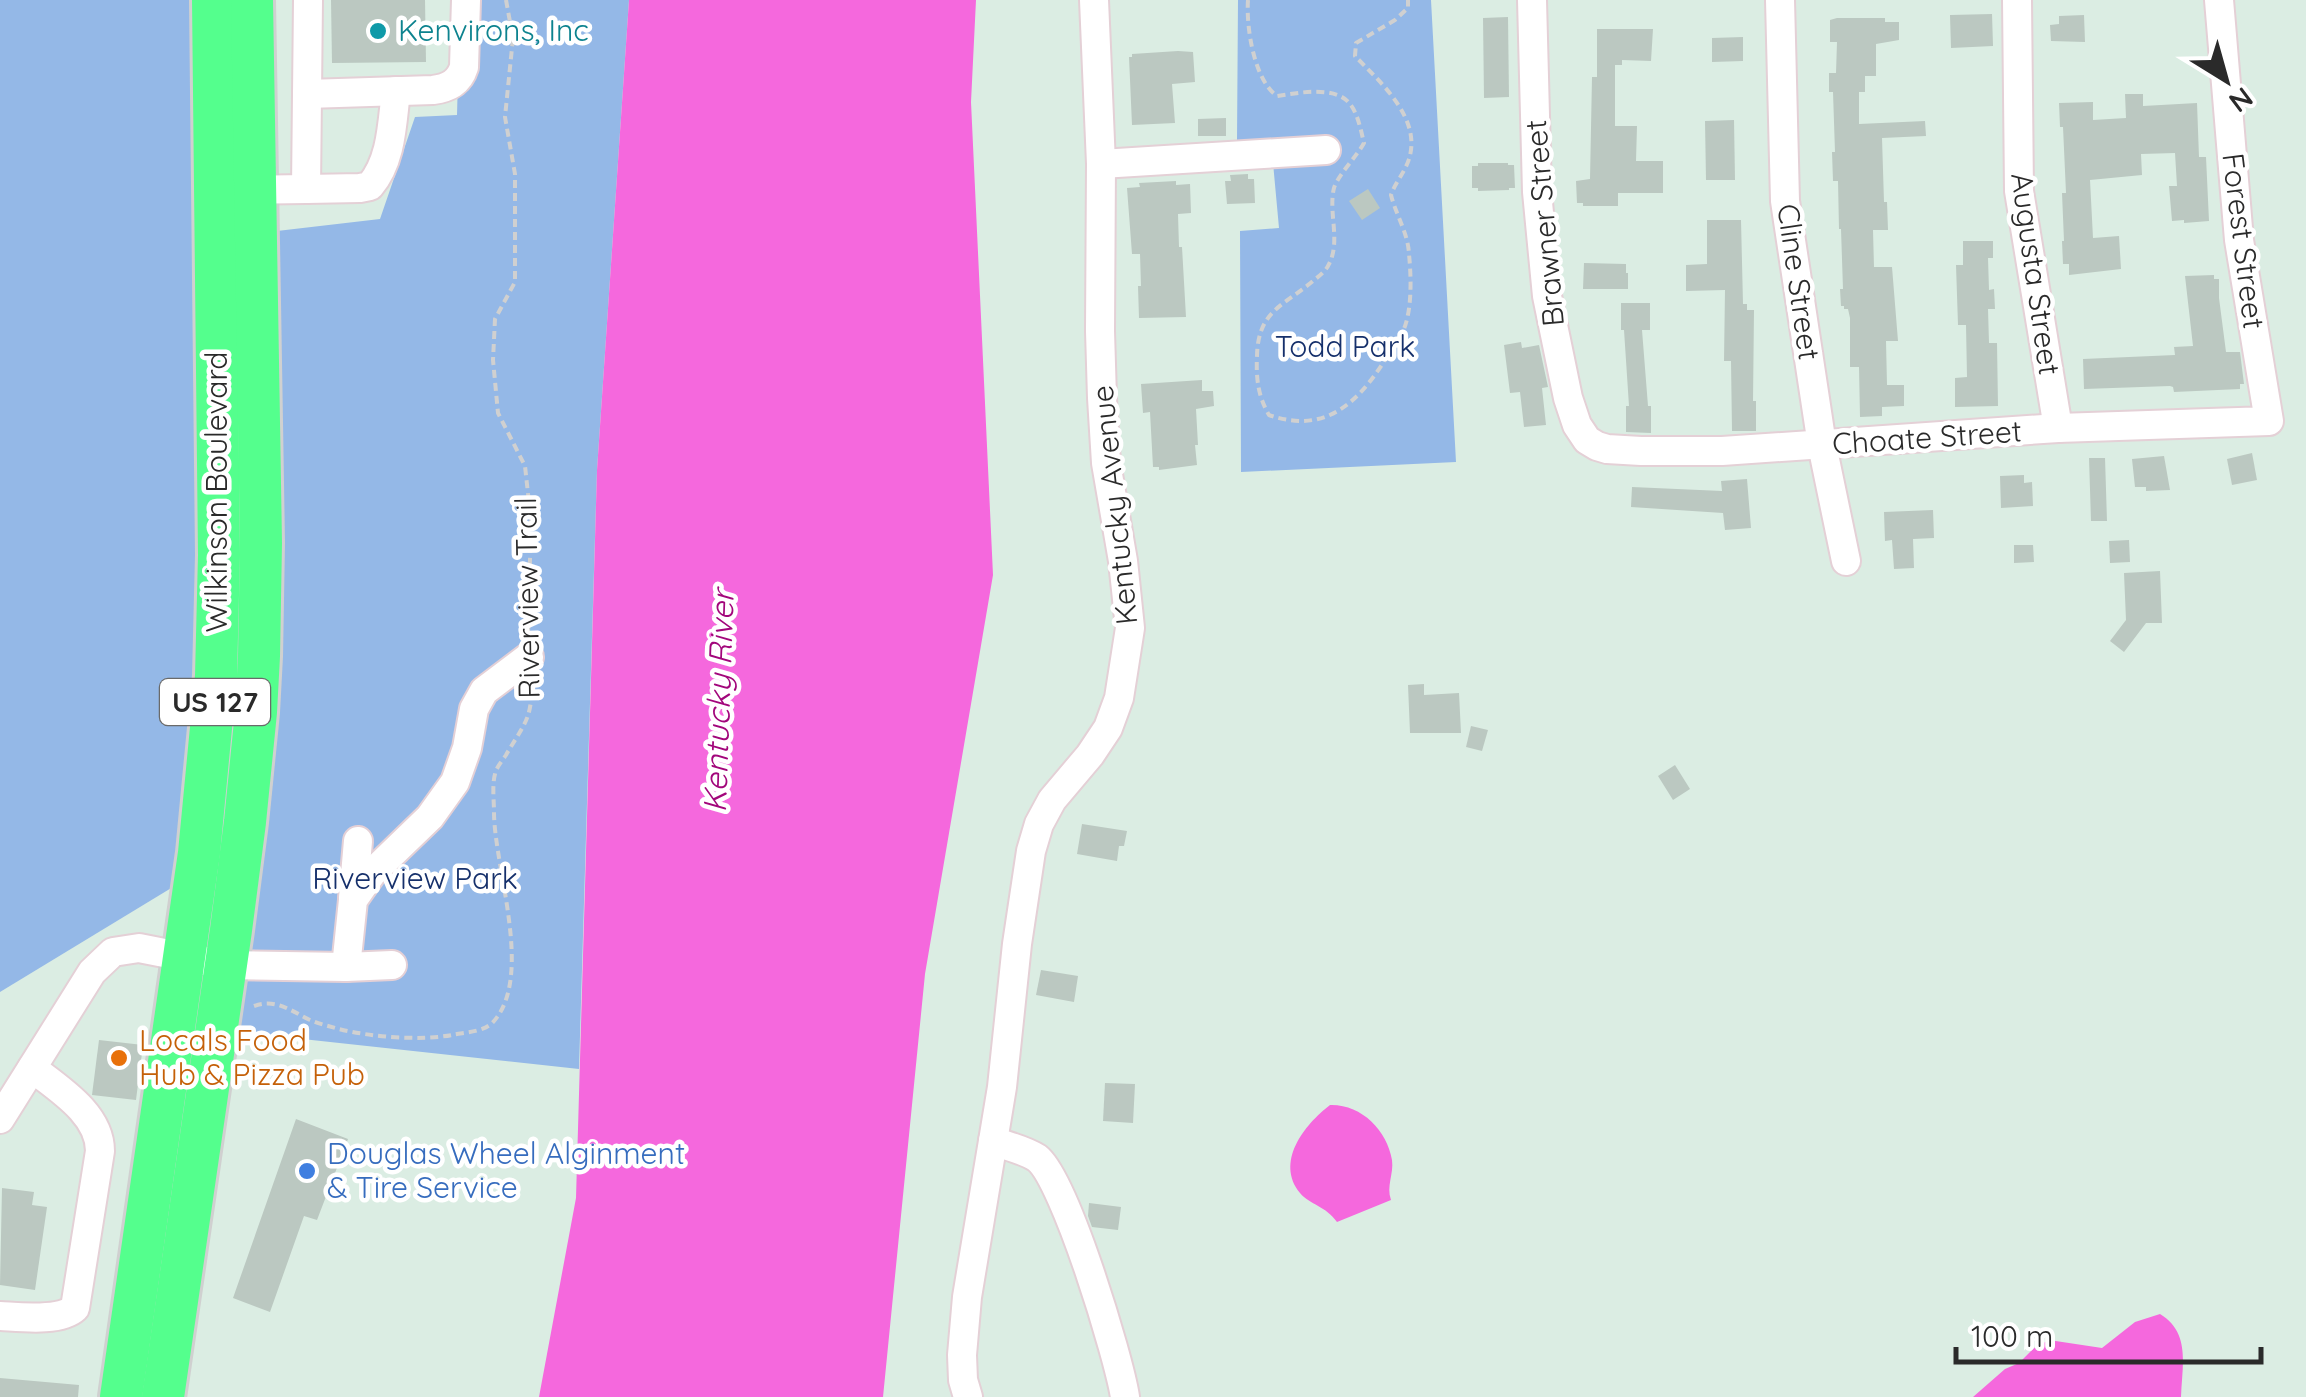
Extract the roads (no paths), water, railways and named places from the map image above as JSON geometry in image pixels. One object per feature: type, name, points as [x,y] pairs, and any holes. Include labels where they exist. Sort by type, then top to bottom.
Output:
[{"type":"highway","name":"Wilkinson Boulevard","points":[[213,0],[234,190]]},
{"type":"highway","name":"Wilkinson Boulevard","points":[[163,1397],[205,960],[208,774],[219,616],[234,190],[252,0]]},
{"type":"highway","name":"Wilkinson Boulevard","points":[[120,1397],[205,960]]},
{"type":"street","points":[[306,188],[308,0]]},
{"type":"street","points":[[307,94],[444,88],[455,83],[464,67],[466,0]]},
{"type":"street","name":"Kentucky Avenue","points":[[968,1397],[963,1380],[964,1327],[1002,1087],[1016,944],[1031,851],[1052,800],[1108,728],[1119,698],[1130,628],[1106,464],[1094,0]]},
{"type":"street","name":"Brawner Street","points":[[1532,0],[1536,192],[1547,296],[1568,398],[1576,425],[1587,440]]},
{"type":"street","name":"Cline Street","points":[[1780,0],[1786,201],[1822,445],[1846,561]]},
{"type":"street","name":"Augusta Street","points":[[2017,0],[2019,191],[2058,428]]},
{"type":"street","name":"Forest Street","points":[[2219,0],[2239,240],[2269,421]]},
{"type":"street","points":[[234,190],[370,186],[384,162],[396,91]]},
{"type":"street","points":[[1101,164],[1326,150]]},
{"type":"street","name":"Choate Street","points":[[1587,440],[1608,450],[1722,451],[2058,428],[2269,421]]},
{"type":"street","points":[[352,900],[372,874],[430,817],[455,782],[467,748],[474,709],[484,692],[529,658]]},
{"type":"street","points":[[346,967],[358,841]]},
{"type":"street","points":[[0,1119],[92,972],[119,950],[139,948],[205,960],[392,966]]},
{"type":"street","points":[[0,1316],[61,1317],[71,1313],[100,1151],[98,1132],[86,1115],[32,1068]]},
{"type":"street","points":[[994,1141],[1037,1159],[1050,1175],[1090,1275],[1121,1370],[1125,1397]]},
{"type":"water","name":"Kentucky River","points":[[629,0],[976,0],[971,102],[993,575],[925,974],[883,1397],[539,1397],[576,1198],[597,470]]},
{"type":"water","points":[[1330,1105],[1352,1109],[1371,1121],[1385,1139],[1392,1165],[1391,1200],[1337,1222],[1300,1193],[1290,1169],[1302,1133]]},
{"type":"water","points":[[2160,1314],[2181,1340],[2181,1397],[1973,1397],[2005,1369],[2049,1340],[2102,1348],[2135,1322]]},
{"type":"place","name":"Kenvirons, Inc","points":[[378,31]]},
{"type":"place","name":"Locals Food Hub & Pizza Pub","points":[[119,1058]]},
{"type":"place","name":"Douglas Wheel Alginment & Tire Service","points":[[307,1171]]},
{"type":"park label","name":"Todd Park","points":[[1345,347]]},
{"type":"park label","name":"Riverview Park","points":[[415,879]]}]
